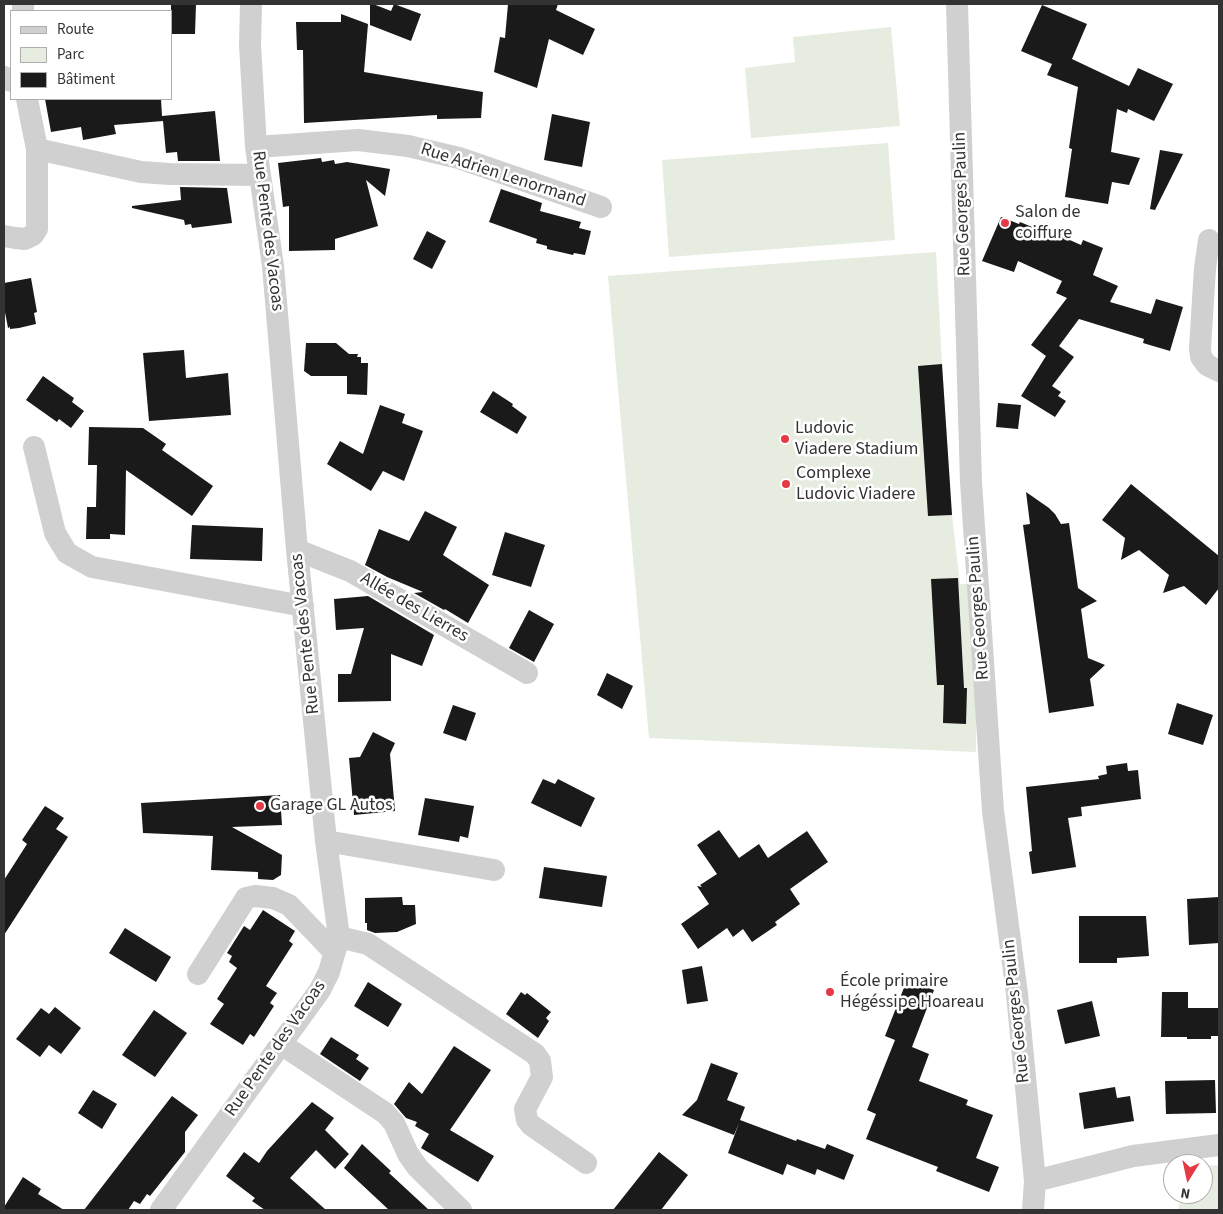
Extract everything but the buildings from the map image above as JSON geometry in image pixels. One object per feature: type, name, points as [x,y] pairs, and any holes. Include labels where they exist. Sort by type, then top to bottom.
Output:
[{"type":"street","name":"Rue Pente des Vacoas","points":[[161,1210],[320,990],[329,972],[336,945],[297,550],[274,266],[256,147],[250,45],[251,4]]},
{"type":"street","name":"Rue Georges Paulin","points":[[957,4],[971,482],[993,811],[1017,994],[1035,1181],[1033,1210]]},
{"type":"street","points":[[4,236],[25,239],[33,235],[37,229],[38,149],[27,100]]},
{"type":"street","name":"Rue Adrien Lenormand","points":[[256,147],[358,140],[408,146],[459,158],[601,207]]},
{"type":"street","points":[[38,149],[141,172],[259,175]]},
{"type":"street","points":[[1209,240],[1205,268],[1200,348],[1201,357],[1207,365],[1219,371]]},
{"type":"street","points":[[34,447],[55,533],[67,553],[92,567],[303,606]]},
{"type":"street","name":"Allée des Lierres","points":[[297,550],[350,571],[526,673]]},
{"type":"street","points":[[326,841],[494,870]]},
{"type":"street","points":[[198,974],[246,898],[255,896],[274,898],[289,905],[336,945],[368,944],[535,1054],[540,1061],[542,1077],[525,1109],[527,1120],[531,1125],[586,1163]]},
{"type":"street","points":[[281,1044],[385,1113],[394,1123],[408,1154],[418,1168],[461,1210]]},
{"type":"street","points":[[1035,1181],[1133,1156],[1219,1145]]},
{"type":"green space","points":[[891,27],[900,126],[751,138],[745,68],[795,62],[793,37]]},
{"type":"green space","points":[[888,143],[895,240],[669,257],[662,160]]},
{"type":"green space","name":"Complexe Ludovic Viadere","points":[[936,252],[952,515],[960,584],[969,584],[976,705],[976,752],[649,738],[608,276]]},
{"type":"green space","points":[[1213,1165],[1219,1165],[1219,1210],[1178,1210],[1180,1204],[1213,1204]]},
{"type":"place","name":"Salon de coiffure","points":[[1005,223]]},
{"type":"place","name":"Ludovic Viadere Stadium","points":[[785,439]]},
{"type":"place","name":"Complexe Ludovic Viadere","points":[[786,484]]},
{"type":"place","name":"Garage GL Autos","points":[[260,806]]},
{"type":"place","name":"École primaire Hégéssipe Hoareau","points":[[830,992]]}]
